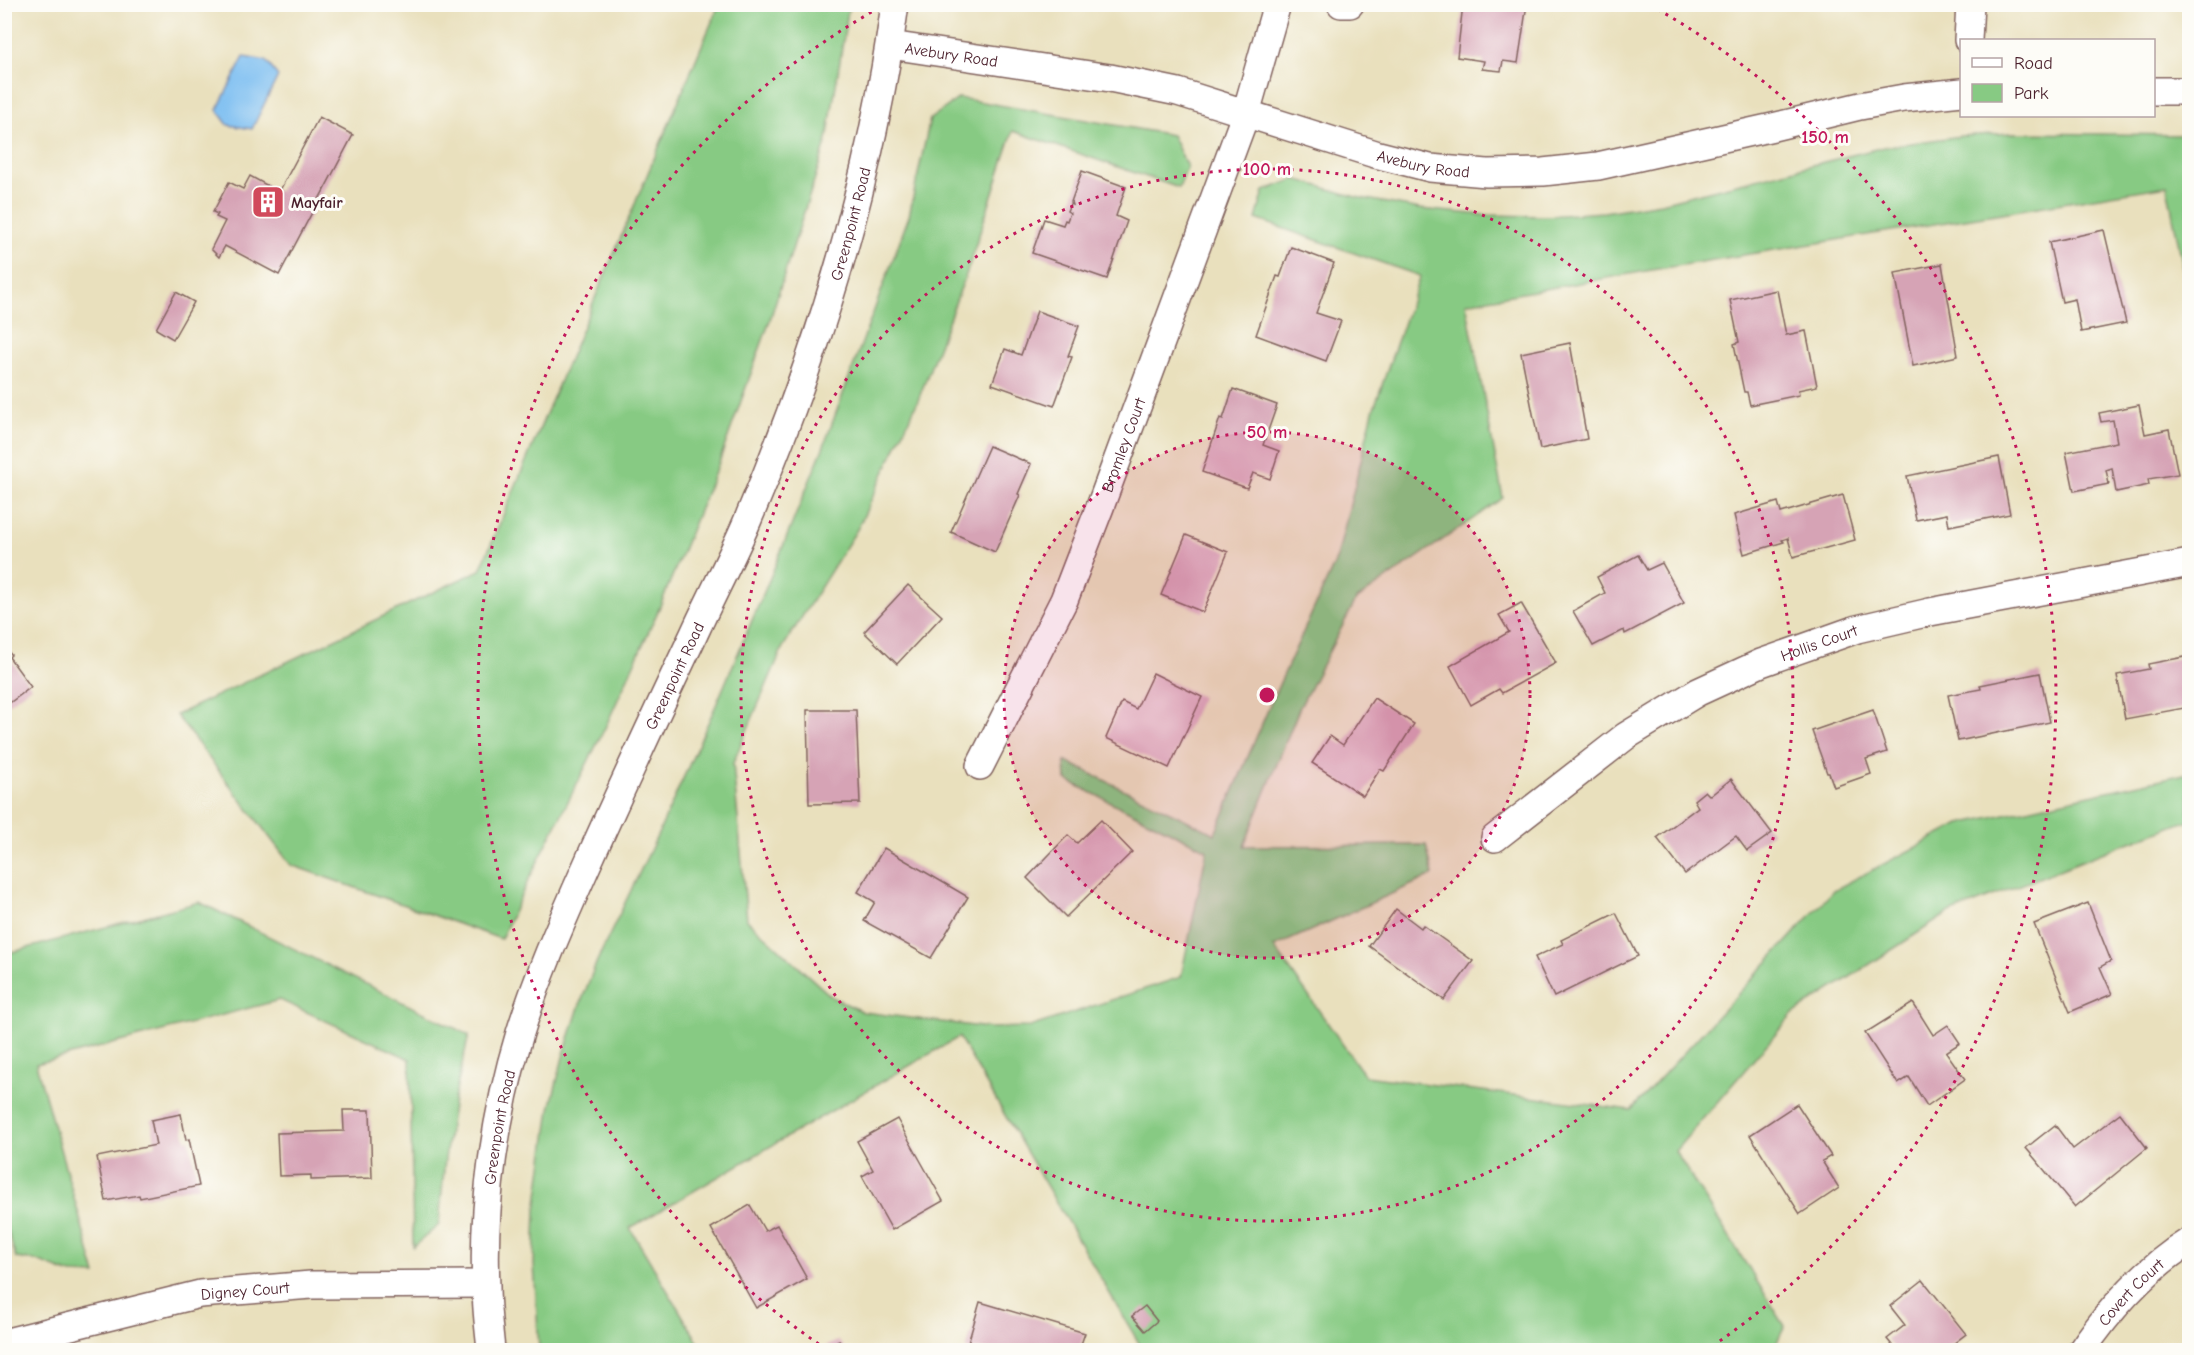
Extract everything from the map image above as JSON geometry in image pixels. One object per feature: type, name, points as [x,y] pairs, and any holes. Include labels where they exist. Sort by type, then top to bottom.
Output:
[{"type":"street","name":"Greenpoint Road","points":[[490,1350],[485,1284],[488,1196],[501,1108],[519,1035],[543,964],[616,799],[744,528],[814,351],[849,235],[872,136],[896,4]]},
{"type":"street","name":"Bromley Court","points":[[980,766],[1064,600],[1245,112],[1277,4]]},
{"type":"street","points":[[1341,4],[1350,4]]},
{"type":"street","points":[[1968,39],[1970,4]]},
{"type":"street","name":"Avebury Road","points":[[890,45],[1110,78],[1178,92],[1375,154],[1430,168],[1487,173],[1544,172],[1598,166],[1882,102],[1960,92]]},
{"type":"street","points":[[2155,91],[2190,91]]},
{"type":"street","name":"Hollis Court","points":[[1495,838],[1626,736],[1698,692],[1761,663],[1867,626],[2190,563]]},
{"type":"street","name":"Covert Court","points":[[2082,1350],[2120,1302],[2148,1273],[2190,1241]]},
{"type":"street","name":"Digney Court","points":[[11,1341],[200,1294],[311,1286],[485,1284]]},
{"type":"green space","points":[[719,5],[849,5],[827,140],[768,326],[718,465],[658,611],[605,728],[501,939],[291,865],[176,715],[480,570]]},
{"type":"green space","points":[[959,98],[1172,135],[1187,167],[1179,188],[1013,131],[967,272],[917,403],[858,528],[783,647],[733,763],[747,920],[832,997],[863,1012],[989,1028],[1030,1027],[1181,977],[1207,850],[1066,780],[1065,761],[1215,834],[1273,698],[1337,558],[1373,411],[1420,276],[1256,219],[1264,191],[1295,179],[1356,197],[1420,209],[1483,215],[1547,216],[1604,212],[1661,203],[1884,147],[1961,136],[2013,133],[2189,135],[2189,297],[2167,186],[1652,270],[1466,303],[1503,498],[1356,600],[1299,709],[1244,846],[1426,845],[1433,875],[1274,947],[1365,1076],[1631,1110],[1834,890],[1960,824],[2189,773],[2189,820],[1947,914],[1793,1014],[1675,1151],[1785,1326],[1773,1350],[1143,1350],[959,1037],[630,1228],[703,1350],[539,1350],[534,1264],[536,1210],[550,1109],[579,1007],[597,961],[659,832],[716,705],[823,448],[909,216],[930,119]]},
{"type":"green space","points":[[199,902],[469,1035],[454,1099],[445,1159],[439,1225],[413,1247],[410,1059],[280,1000],[36,1064],[96,1275],[71,1274],[37,1261],[16,1258],[4,1218],[5,954]]},
{"type":"water","points":[[244,57],[266,61],[278,76],[252,129],[228,125],[217,110]]},
{"type":"building","points":[[1463,4],[1527,4],[1518,63],[1503,61],[1501,71],[1482,69],[1484,61],[1457,57]]},
{"type":"building","name":"Mayfair","points":[[319,117],[353,135],[279,275],[225,246],[219,257],[211,249],[225,221],[216,217],[218,214],[213,212],[229,182],[243,189],[250,176],[279,192]]},
{"type":"building","points":[[1082,171],[1126,187],[1116,216],[1127,221],[1107,279],[1032,253],[1044,219],[1063,225],[1065,220],[1067,221],[1070,213],[1067,211],[1070,204],[1072,205],[1071,202]]},
{"type":"building","points":[[2104,230],[2126,323],[2081,332],[2075,299],[2062,302],[2049,242]]},
{"type":"building","points":[[1291,247],[1334,263],[1316,313],[1341,321],[1326,361],[1256,335],[1277,276],[1280,277]]},
{"type":"building","points":[[1942,264],[1958,356],[1913,366],[1895,273]]},
{"type":"building","points":[[1777,290],[1786,335],[1806,331],[1817,386],[1798,390],[1799,395],[1750,405],[1747,392],[1744,392],[1734,344],[1739,342],[1730,300]]},
{"type":"building","points":[[176,292],[194,302],[173,339],[156,329]]},
{"type":"building","points":[[1037,311],[1079,326],[1068,356],[1072,357],[1054,406],[992,384],[1005,349],[1021,355]]},
{"type":"building","points":[[1570,343],[1587,439],[1540,449],[1521,353]]},
{"type":"building","points":[[1233,389],[1277,405],[1263,445],[1279,451],[1270,479],[1253,473],[1247,488],[1202,472],[1220,418],[1223,419]]},
{"type":"building","points":[[2139,405],[2145,434],[2169,429],[2178,474],[2148,479],[2149,485],[2116,492],[2112,468],[2106,470],[2109,484],[2074,491],[2066,452],[2117,442],[2113,420],[2101,422],[2099,413]]},
{"type":"building","points":[[989,446],[1031,464],[995,552],[951,532]]},
{"type":"building","points":[[1999,457],[2010,514],[1949,526],[1947,514],[1916,520],[1907,476]]},
{"type":"building","points":[[1843,495],[1855,540],[1793,557],[1788,538],[1782,540],[1784,542],[1744,554],[1734,515],[1778,502],[1781,513]]},
{"type":"building","points":[[1186,535],[1228,552],[1203,612],[1161,595]]},
{"type":"building","points":[[1638,555],[1647,570],[1662,563],[1684,603],[1625,634],[1624,630],[1593,646],[1573,611],[1605,593],[1597,577]]},
{"type":"building","points":[[908,585],[942,616],[897,664],[864,632]]},
{"type":"building","points":[[1521,603],[1556,663],[1502,693],[1499,689],[1471,705],[1450,666],[1509,632],[1499,615]]},
{"type":"building","points":[[4,646],[11,655],[9,657],[31,687],[4,707]]},
{"type":"building","points":[[2190,656],[2190,707],[2125,719],[2117,675],[2149,669],[2148,664]]},
{"type":"building","points":[[1153,673],[1202,697],[1169,768],[1106,738],[1122,702],[1136,709]]},
{"type":"building","points":[[2040,673],[2050,722],[1958,741],[1948,695],[1981,689],[1980,685]]},
{"type":"building","points":[[1374,698],[1414,724],[1384,771],[1380,769],[1363,796],[1312,763],[1330,736],[1343,745]]},
{"type":"building","points":[[807,710],[856,710],[860,803],[809,804]]},
{"type":"building","points":[[1873,710],[1887,752],[1866,759],[1871,774],[1834,787],[1812,731]]},
{"type":"building","points":[[1731,779],[1772,833],[1747,851],[1736,836],[1685,874],[1657,838],[1698,807],[1694,800],[1705,791],[1710,796]]},
{"type":"building","points":[[1101,820],[1132,852],[1066,917],[1027,878],[1068,835],[1077,843]]},
{"type":"building","points":[[884,848],[968,897],[931,958],[864,921],[875,902],[858,892]]},
{"type":"building","points":[[2088,903],[2111,961],[2100,967],[2112,994],[2070,1012],[2034,924]]},
{"type":"building","points":[[1396,909],[1421,928],[1423,925],[1473,961],[1444,1000],[1369,946]]},
{"type":"building","points":[[1616,913],[1638,956],[1554,997],[1535,957],[1563,944],[1561,940]]},
{"type":"building","points":[[1913,1003],[1933,1035],[1948,1025],[1960,1043],[1946,1052],[1965,1079],[1927,1106],[1909,1077],[1898,1084],[1865,1033]]},
{"type":"building","points":[[1797,1104],[1831,1156],[1822,1161],[1839,1188],[1800,1214],[1750,1135]]},
{"type":"building","points":[[343,1110],[370,1110],[372,1178],[311,1180],[311,1175],[279,1176],[277,1133],[344,1131]]},
{"type":"building","points":[[2120,1113],[2147,1148],[2075,1207],[2026,1148],[2055,1125],[2073,1149]]},
{"type":"building","points":[[181,1114],[199,1186],[140,1198],[139,1195],[106,1201],[97,1157],[156,1145],[151,1120]]},
{"type":"building","points":[[897,1119],[943,1201],[892,1230],[862,1176],[873,1170],[857,1141]]},
{"type":"building","points":[[750,1205],[765,1231],[777,1225],[807,1279],[756,1308],[711,1228]]},
{"type":"building","points":[[1923,1280],[1966,1334],[1945,1350],[1896,1350],[1887,1339],[1905,1325],[1890,1306]]},
{"type":"building","points":[[980,1302],[1085,1333],[1079,1350],[966,1350]]},
{"type":"building","points":[[1145,1306],[1157,1321],[1145,1331],[1132,1316]]},
{"type":"building","points":[[839,1340],[845,1350],[820,1350]]},
{"type":"place","name":"Mayfair","points":[[268,202]]}]
